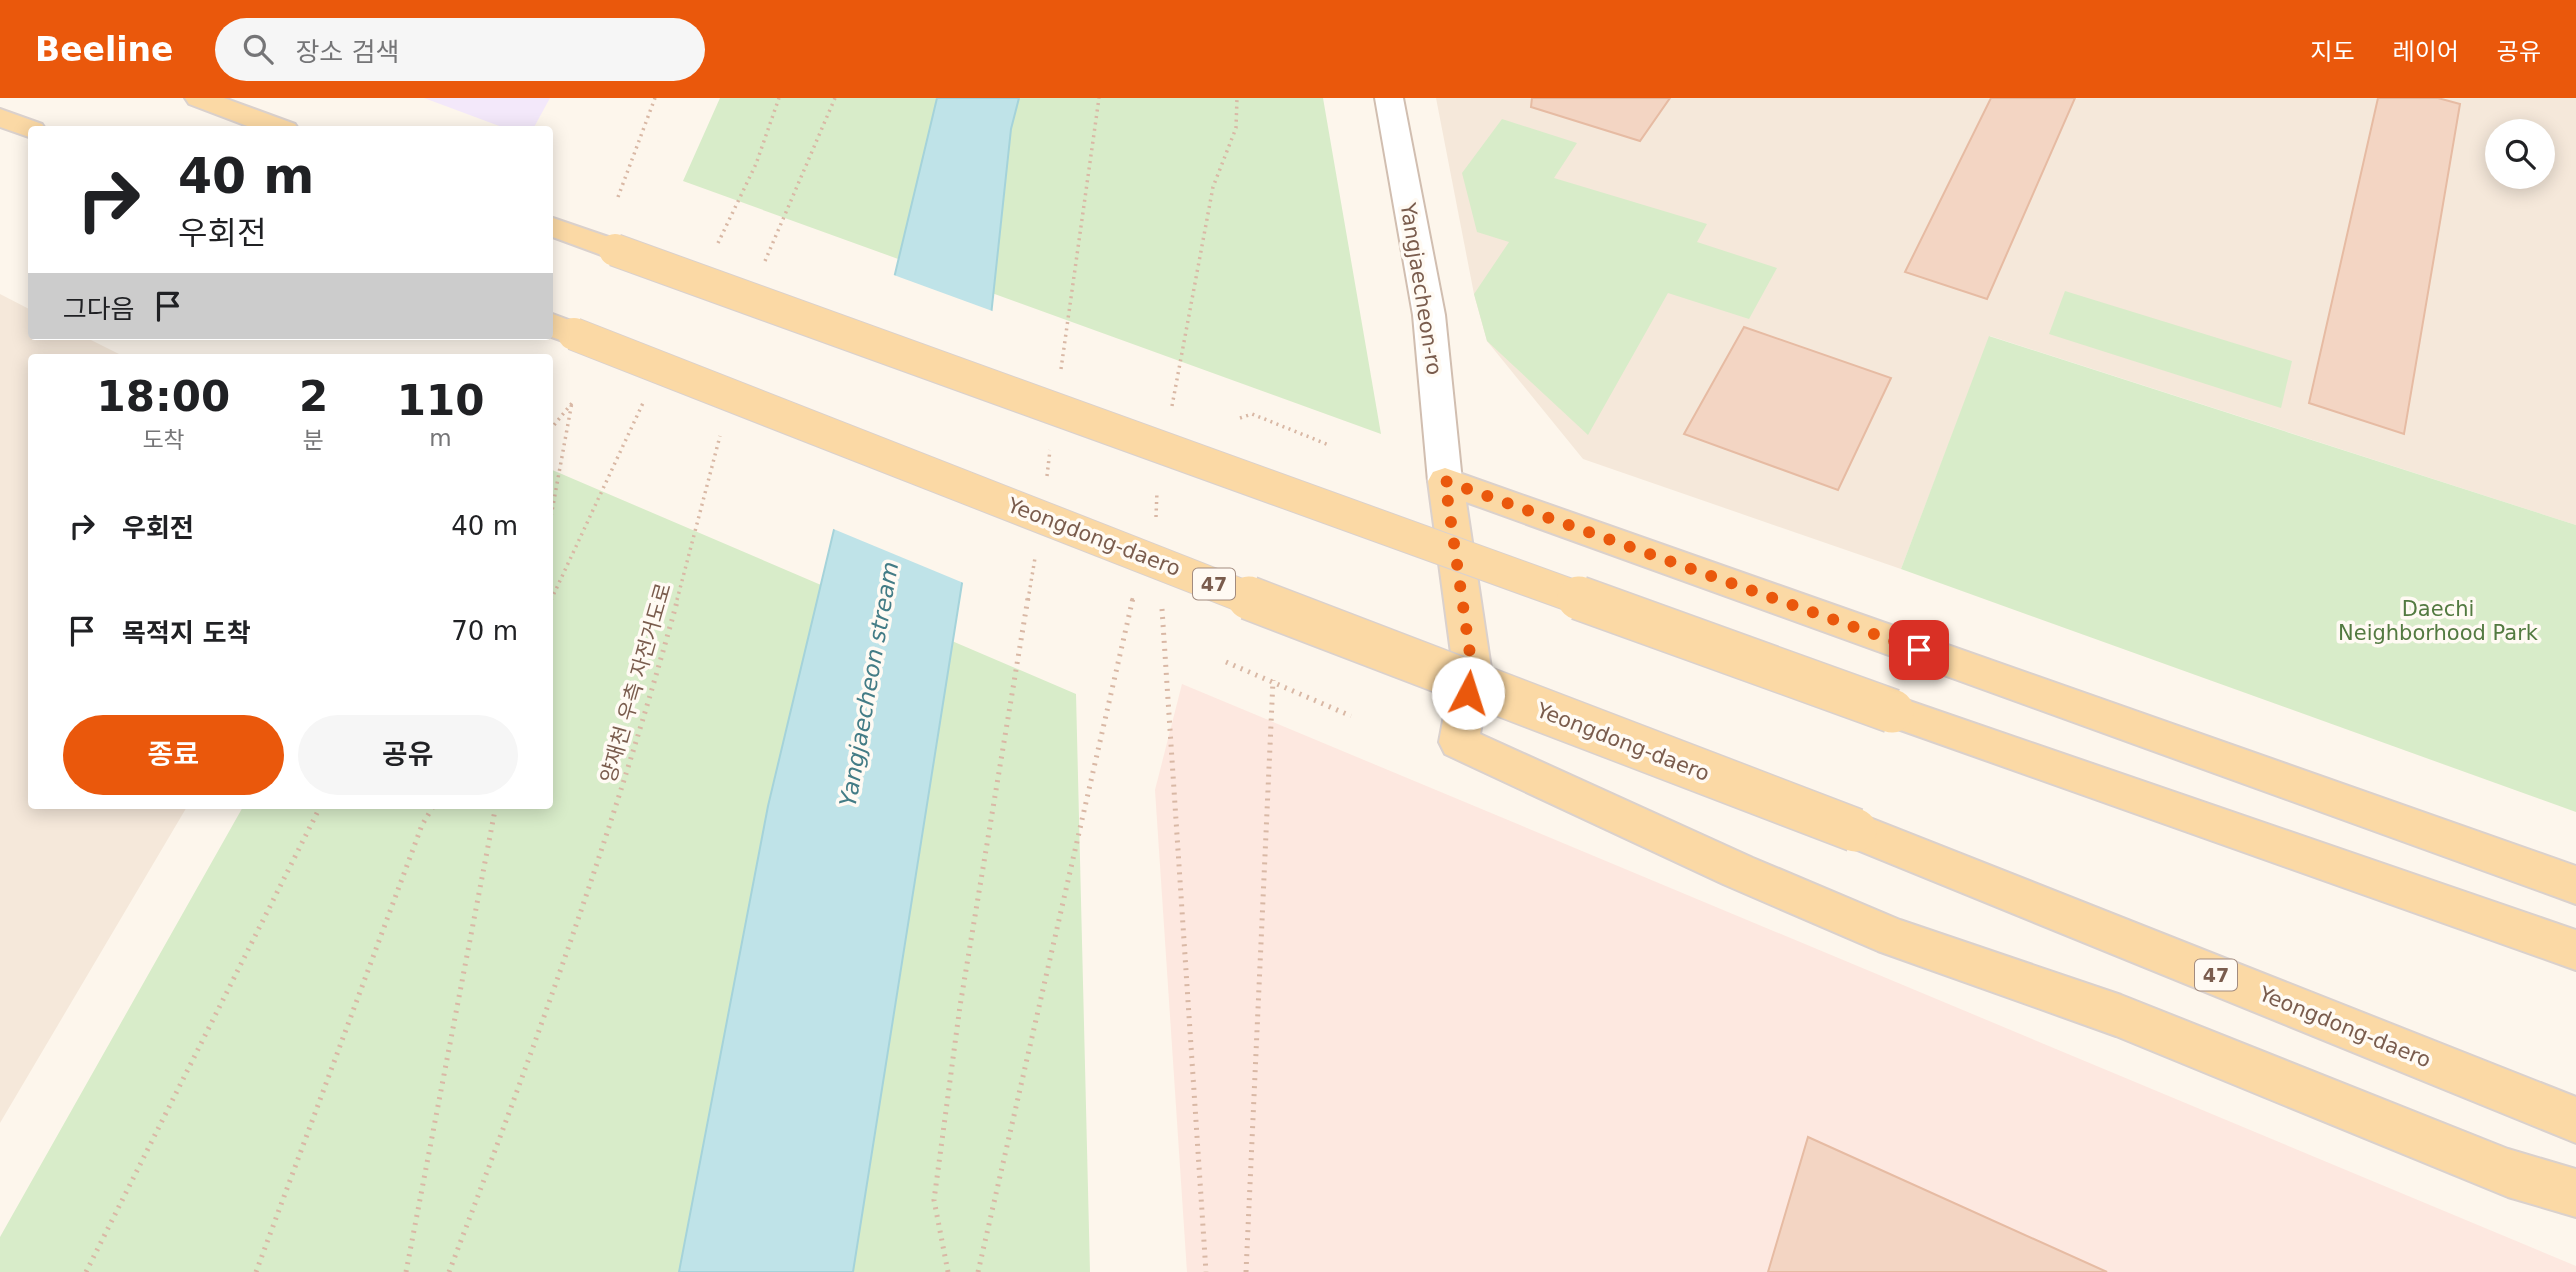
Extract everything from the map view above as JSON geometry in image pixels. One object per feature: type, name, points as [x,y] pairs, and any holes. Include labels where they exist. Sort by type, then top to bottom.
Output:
[{"type":"main road","points":[[198,98],[274,126]]},
{"type":"main road","points":[[0,117],[28,128]]},
{"type":"main road","points":[[553,227],[1892,711],[2576,950]]},
{"type":"main road","name":"Yeongdong-daero","points":[[562,329],[1456,679],[1856,830],[2576,1120]]},
{"type":"main road","points":[[2576,885],[1445,481],[1472,668],[1459,742],[1738,871],[1893,937],[2121,1016],[2508,1173],[2576,1193]]},
{"type":"street","name":"Yangjaecheon-ro","points":[[1389,98],[1429,315],[1445,481]]},
{"type":"path","points":[[618,197],[654,98]]},
{"type":"path","points":[[762,269],[835,98]]},
{"type":"path","points":[[1060,380],[1099,98]]},
{"type":"path","points":[[1170,421],[1213,187],[1236,128],[1237,98]]},
{"type":"path","points":[[553,426],[572,402],[553,506]]},
{"type":"path","points":[[1240,418],[1252,414],[1329,445]]},
{"type":"path","name":"양재천 우측 자전거도로","points":[[449,1272],[529,1064],[615,814],[720,435]]},
{"type":"path","points":[[1045,487],[1051,447]]},
{"type":"path","points":[[1152,516],[1157,489]]},
{"type":"path","points":[[1155,503],[1157,530]]},
{"type":"path","points":[[948,1272],[934,1200],[960,1006],[1036,554]]},
{"type":"path","points":[[978,1272],[1136,584]]},
{"type":"path","points":[[1161,599],[1206,1272]]},
{"type":"path","points":[[1226,662],[1273,680],[1351,716]]},
{"type":"path","points":[[1245,1272],[1273,680]]},
{"type":"path","points":[[86,1272],[319,809]]},
{"type":"path","points":[[256,1272],[422,825],[432,809]]},
{"type":"path","points":[[406,1272],[495,809]]},
{"type":"shaded area","points":[[424,98],[550,98],[535,126],[499,126]]},
{"type":"shaded area","points":[[1436,98],[2576,98],[2576,525],[1990,336],[1901,569],[1583,459],[1487,341],[1474,294]]},
{"type":"shaded area","points":[[0,294],[28,308],[28,340],[91,340],[119,354],[28,354],[28,809],[186,809],[0,1123]]},
{"type":"shaded area","points":[[1182,684],[2576,1266],[2576,1272],[1187,1272],[1155,790]]},
{"type":"green space","points":[[720,98],[1323,98],[1381,434],[683,181]]},
{"type":"green space","points":[[1502,119],[1577,143],[1554,178],[1707,224],[1697,242],[1777,268],[1749,319],[1668,293],[1588,435],[1487,341],[1474,294],[1509,242],[1477,232],[1462,173]]},
{"type":"green space","points":[[2065,291],[2292,361],[2281,408],[2049,334]]},
{"type":"green space","name":"Daechi Neighborhood Park","points":[[1989,336],[2576,525],[2576,812],[1901,569]]},
{"type":"green space","points":[[553,470],[1076,694],[1090,1272],[0,1272],[0,1237],[242,809],[553,809]]},
{"type":"water","name":"Yangjaecheon stream","points":[[937,98],[1019,98],[1011,129],[963,577],[853,1272],[679,1272],[768,806]]},
{"type":"pier","points":[[891,274],[995,312],[966,584],[831,528]]},
{"type":"building","points":[[1532,98],[1670,98],[1640,141],[1531,107]]},
{"type":"building","points":[[1991,98],[2075,98],[1987,299],[1905,272]]},
{"type":"building","points":[[2378,98],[2438,98],[2460,104],[2404,434],[2309,403]]},
{"type":"building","points":[[1744,327],[1891,378],[1838,490],[1684,434]]},
{"type":"building","points":[[1808,1137],[2107,1272],[1768,1272]]},
{"type":"route","points":[[1468,693],[1472,668],[1445,481],[1919,650]]}]
